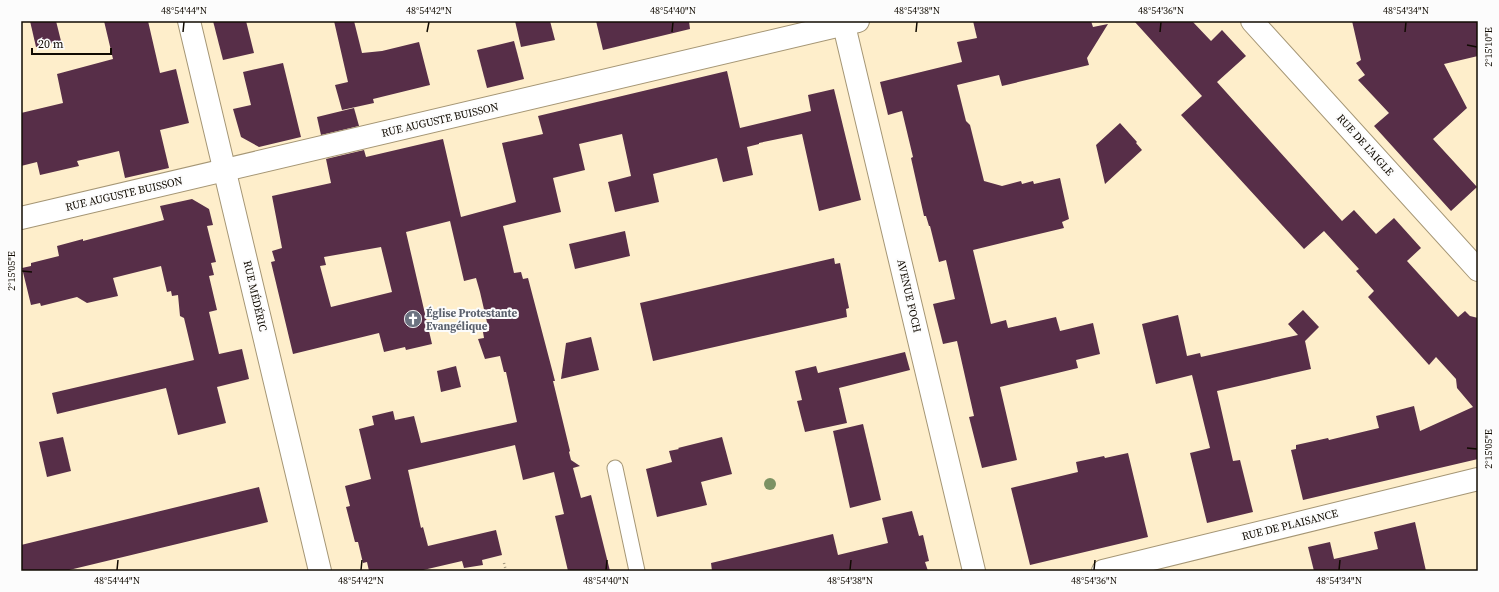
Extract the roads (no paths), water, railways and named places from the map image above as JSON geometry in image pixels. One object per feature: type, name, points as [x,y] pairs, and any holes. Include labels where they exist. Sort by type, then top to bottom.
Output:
[{"type":"street","name":"RUE MÉDÉRIC","points":[[190,21],[320,571]]},
{"type":"street","name":"RUE DE L'AIGLE","points":[[1252,21],[1478,270]]},
{"type":"street","name":"RUE AUGUSTE BUISSON","points":[[21,218],[849,22]]},
{"type":"street","name":"AVENUE FOCH","points":[[849,22],[974,571]]},
{"type":"street","name":"RUE DE PLAISANCE","points":[[1103,571],[1478,479]]},
{"type":"lane","points":[[615,468],[637,571]]},
{"type":"place","name":"Église Protestante Evangélique","points":[[413,319]]}]
